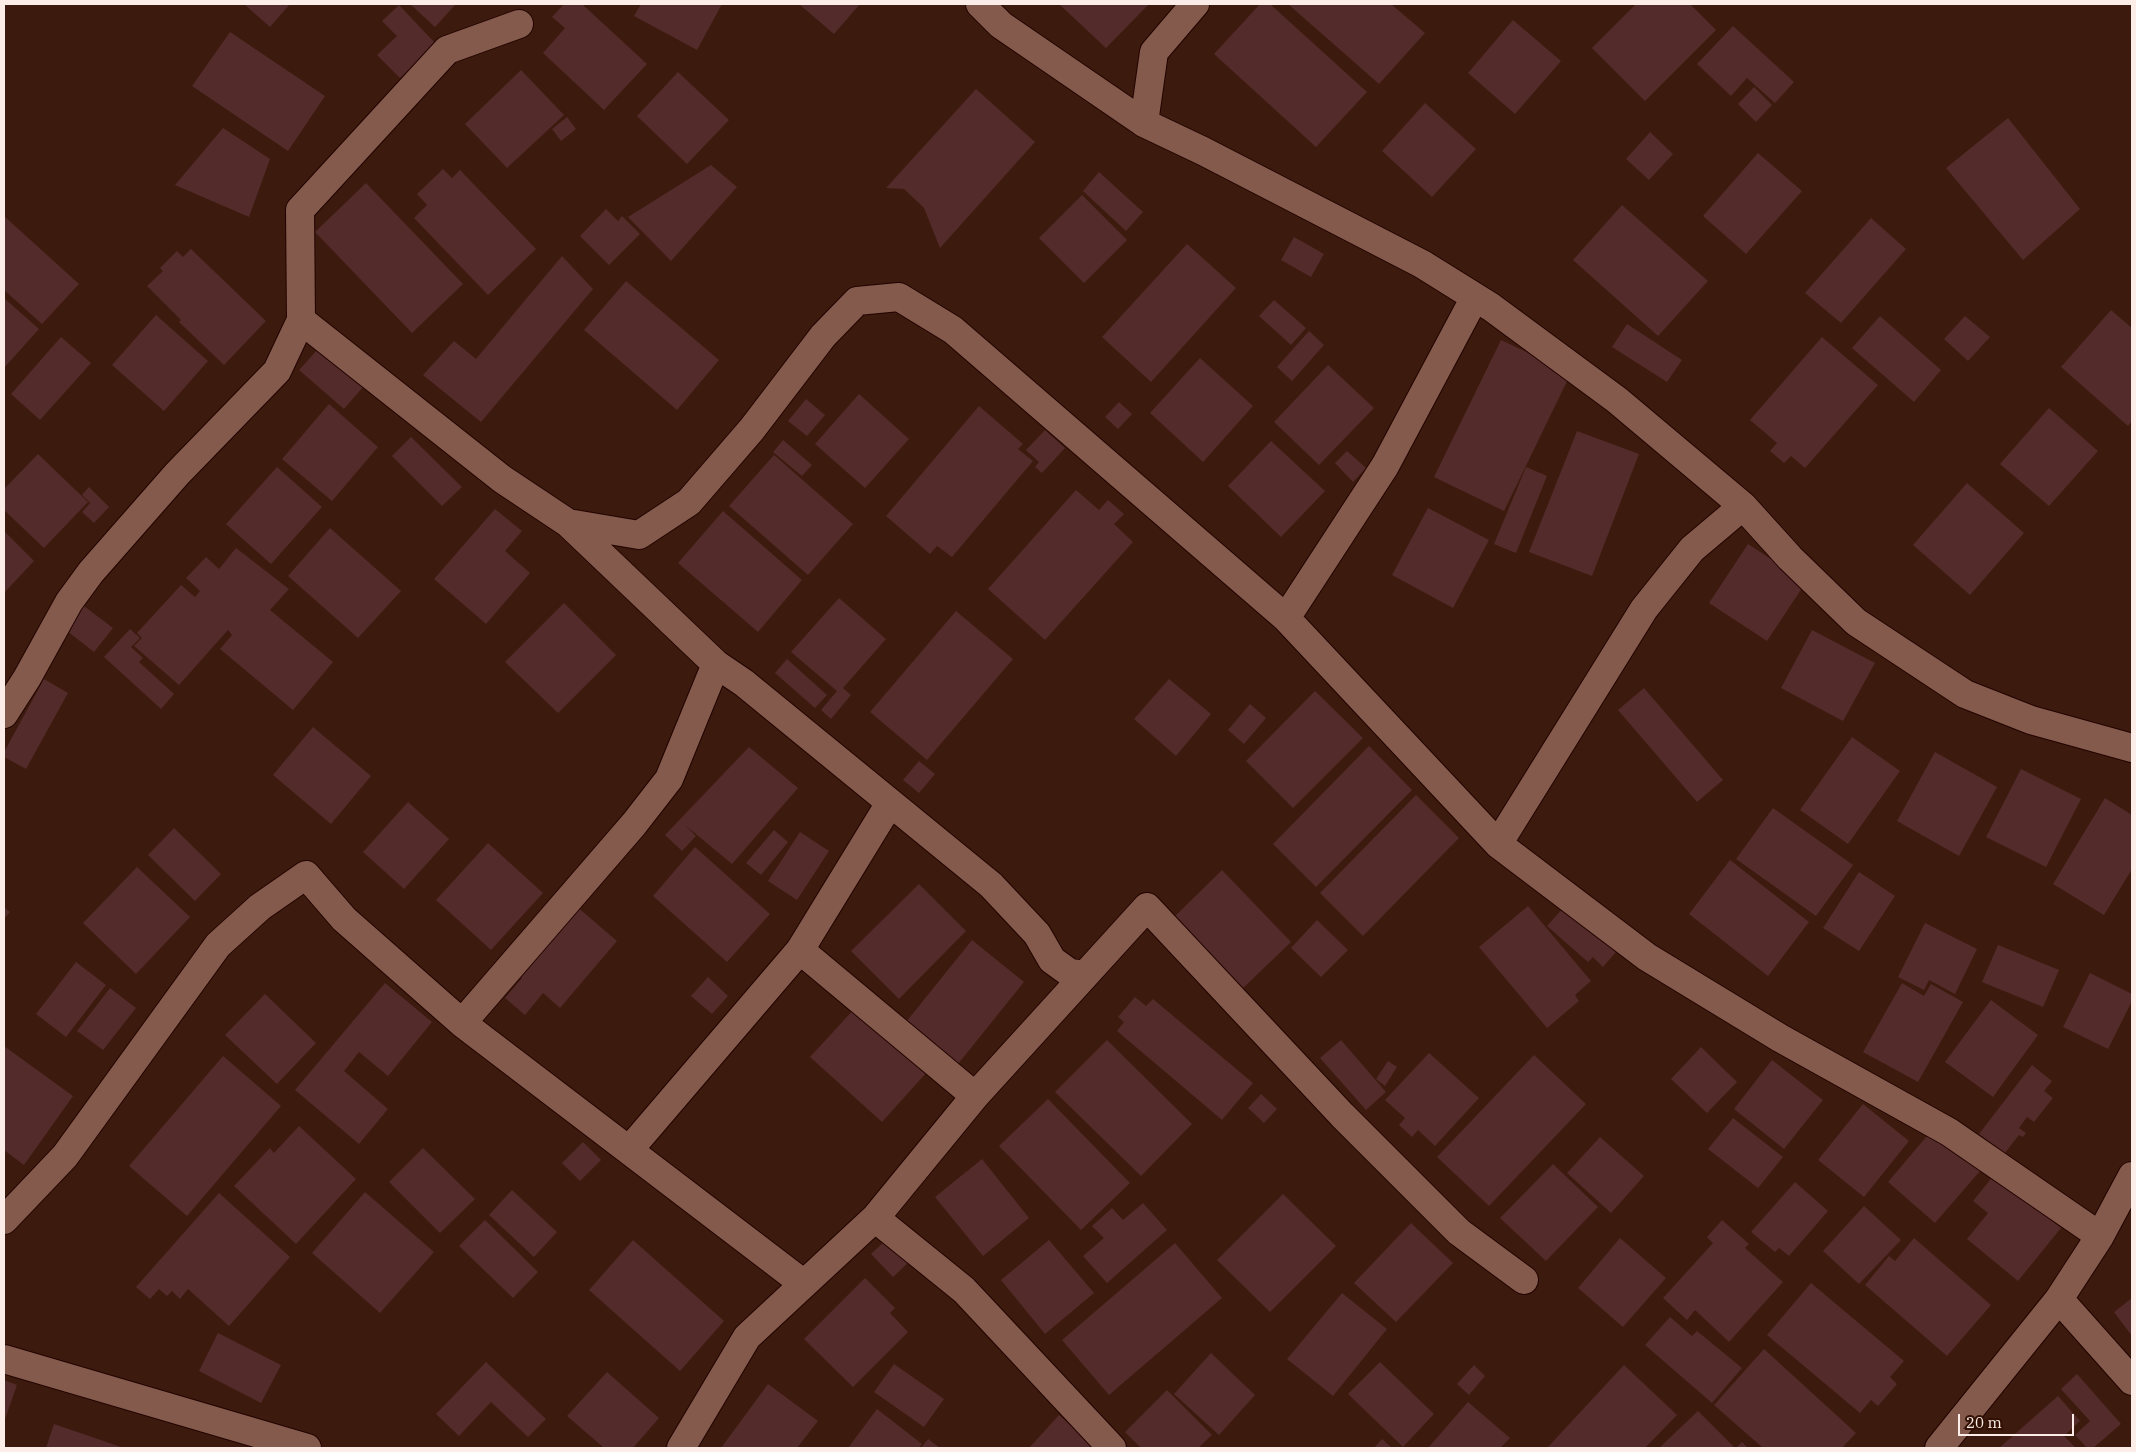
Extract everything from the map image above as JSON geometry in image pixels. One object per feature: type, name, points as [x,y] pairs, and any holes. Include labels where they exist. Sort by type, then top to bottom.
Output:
[{"type":"street","points":[[980,4],[1000,24],[1144,123],[1203,150],[1422,264],[1475,297],[1617,400],[1743,506],[1790,558],[1856,622],[1965,694],[2031,720],[2132,748]]},
{"type":"street","points":[[1144,123],[1154,52],[1195,4]]},
{"type":"street","points":[[4,714],[27,678],[69,602],[91,572],[177,474],[277,371],[301,320],[300,210],[447,50],[519,24]]},
{"type":"street","points":[[568,524],[639,535],[689,502],[752,430],[823,336],[857,301],[899,297],[953,330],[1286,618],[1498,844],[1647,957],[1780,1038],[1949,1132],[2100,1236]]},
{"type":"street","points":[[1286,618],[1385,466],[1475,297]]},
{"type":"street","points":[[301,320],[502,479],[568,524],[716,664],[744,683],[991,885],[1037,934],[1052,960],[1070,973],[1085,975]]},
{"type":"street","points":[[1498,844],[1644,609],[1692,550],[1743,506]]},
{"type":"street","points":[[462,1023],[628,831],[669,779],[716,664]]},
{"type":"street","points":[[629,1150],[800,950],[890,803]]},
{"type":"street","points":[[4,1220],[65,1156],[218,945],[260,907],[306,875],[344,919],[462,1023],[804,1284]]},
{"type":"street","points":[[681,1448],[747,1337],[875,1218],[975,1096],[1147,906],[1301,1073],[1459,1232],[1524,1280]]},
{"type":"street","points":[[800,950],[975,1096]]},
{"type":"street","points":[[1939,1448],[2059,1299],[2100,1236],[2132,1176]]},
{"type":"street","points":[[875,1218],[964,1290],[1112,1448]]},
{"type":"street","points":[[2059,1299],[2132,1381]]},
{"type":"street","points":[[4,1358],[307,1448]]},
{"type":"building","points":[[244,4],[290,4],[270,27]]},
{"type":"building","points":[[410,4],[456,4],[435,27]]},
{"type":"building","points":[[564,4],[582,4],[647,64],[604,110],[543,53],[565,28],[552,17]]},
{"type":"building","points":[[641,4],[722,4],[697,50],[634,16]]},
{"type":"building","points":[[799,4],[860,4],[834,34]]},
{"type":"building","points":[[1059,4],[1149,4],[1106,48]]},
{"type":"building","points":[[1260,4],[1270,4],[1367,92],[1316,147],[1214,54]]},
{"type":"building","points":[[1288,4],[1391,4],[1425,33],[1379,84]]},
{"type":"building","points":[[1636,4],[1690,4],[1716,30],[1645,101],[1592,48]]},
{"type":"building","points":[[399,5],[436,44],[400,78],[377,55],[397,36],[382,21]]},
{"type":"building","points":[[1513,20],[1561,61],[1515,114],[1468,73]]},
{"type":"building","points":[[1733,26],[1794,82],[1775,103],[1747,78],[1731,96],[1697,64]]},
{"type":"building","points":[[230,32],[325,96],[288,151],[192,86]]},
{"type":"building","points":[[521,70],[564,115],[507,168],[465,124]]},
{"type":"building","points":[[678,72],[729,120],[687,164],[637,116]]},
{"type":"building","points":[[1754,87],[1772,105],[1756,122],[1738,104]]},
{"type":"building","points":[[976,89],[1035,142],[940,248],[924,208],[904,189],[886,188]]},
{"type":"building","points":[[1425,103],[1476,149],[1432,197],[1382,151]]},
{"type":"building","points":[[567,117],[576,129],[561,141],[552,129]]},
{"type":"building","points":[[2008,118],[2080,209],[2023,260],[1946,168]]},
{"type":"building","points":[[223,128],[270,159],[249,217],[175,185]]},
{"type":"building","points":[[1650,132],[1673,154],[1649,180],[1626,159]]},
{"type":"building","points":[[1758,153],[1802,191],[1746,254],[1703,216]]},
{"type":"building","points":[[711,165],[737,187],[671,261],[628,217]]},
{"type":"building","points":[[443,169],[452,178],[460,170],[536,249],[488,295],[414,218],[427,205],[417,194]]},
{"type":"building","points":[[1099,172],[1143,212],[1126,231],[1083,191]]},
{"type":"building","points":[[366,183],[463,284],[412,333],[315,232]]},
{"type":"building","points":[[1082,195],[1127,240],[1084,283],[1039,238]]},
{"type":"building","points":[[1622,205],[1708,281],[1658,336],[1573,260]]},
{"type":"building","points":[[606,209],[618,221],[622,216],[640,234],[609,265],[580,236]]},
{"type":"building","points":[[4,216],[79,284],[42,324],[4,290]]},
{"type":"building","points":[[1871,218],[1906,249],[1841,323],[1805,293]]},
{"type":"building","points":[[1294,237],[1324,254],[1311,277],[1281,260]]},
{"type":"building","points":[[1187,244],[1236,288],[1151,382],[1102,337]]},
{"type":"building","points":[[191,249],[266,321],[224,365],[179,322],[181,320],[147,286],[163,271],[160,268],[177,251],[183,257]]},
{"type":"building","points":[[562,256],[593,289],[481,422],[423,375],[454,341],[476,359]]},
{"type":"building","points":[[626,281],[719,360],[677,410],[584,330]]},
{"type":"building","points":[[4,298],[39,329],[4,368]]},
{"type":"building","points":[[1274,300],[1306,328],[1291,345],[1259,316]]},
{"type":"building","points":[[2111,310],[2132,328],[2132,421],[2128,426],[2061,367]]},
{"type":"building","points":[[156,315],[208,361],[164,411],[112,365]]},
{"type":"building","points":[[1880,316],[1941,370],[1914,402],[1852,348]]},
{"type":"building","points":[[1965,316],[1990,337],[1968,361],[1944,339]]},
{"type":"building","points":[[1627,324],[1682,360],[1667,382],[1612,347]]},
{"type":"building","points":[[1309,331],[1324,345],[1292,381],[1277,367]]},
{"type":"building","points":[[61,337],[91,363],[40,420],[11,394]]},
{"type":"building","points":[[1822,337],[1878,385],[1805,468],[1791,456],[1784,463],[1770,451],[1777,443],[1750,420]]},
{"type":"building","points":[[1501,340],[1571,373],[1504,511],[1434,477]]},
{"type":"building","points":[[318,349],[363,387],[344,409],[299,370]]},
{"type":"building","points":[[1200,358],[1253,406],[1203,462],[1150,413]]},
{"type":"building","points":[[1328,365],[1374,408],[1319,465],[1274,422]]},
{"type":"building","points":[[859,394],[909,439],[865,488],[815,444]]},
{"type":"building","points":[[806,399],[825,415],[807,436],[788,421]]},
{"type":"building","points":[[1119,402],[1132,414],[1118,429],[1105,417]]},
{"type":"building","points":[[329,404],[378,447],[332,501],[282,459]]},
{"type":"building","points":[[979,406],[1023,444],[1018,449],[1033,461],[952,557],[937,546],[930,554],[886,516]]},
{"type":"building","points":[[2049,408],[2098,451],[2049,506],[2000,464]]},
{"type":"building","points":[[1045,430],[1065,448],[1042,473],[1035,467],[1039,462],[1026,450]]},
{"type":"building","points":[[1577,431],[1639,454],[1592,576],[1529,552]]},
{"type":"building","points":[[411,437],[462,487],[442,506],[392,456]]},
{"type":"building","points":[[783,440],[812,465],[802,476],[773,452]]},
{"type":"building","points":[[1271,441],[1325,491],[1281,537],[1228,486]]},
{"type":"building","points":[[1347,451],[1366,468],[1353,482],[1335,463]]},
{"type":"building","points":[[38,454],[88,502],[44,548],[4,510],[4,489]]},
{"type":"building","points":[[774,455],[853,524],[808,575],[729,506]]},
{"type":"building","points":[[277,467],[322,507],[271,564],[226,524]]},
{"type":"building","points":[[1526,467],[1547,476],[1516,553],[1494,544]]},
{"type":"building","points":[[1967,483],[2024,533],[1970,595],[1913,545]]},
{"type":"building","points":[[89,487],[109,507],[94,523],[82,512],[90,503],[82,495]]},
{"type":"building","points":[[1076,490],[1099,510],[1108,500],[1124,514],[1114,524],[1133,542],[1045,640],[988,589]]},
{"type":"building","points":[[1428,508],[1489,540],[1453,608],[1392,575]]},
{"type":"building","points":[[495,509],[522,531],[505,551],[530,573],[486,624],[434,579]]},
{"type":"building","points":[[723,511],[802,580],[758,632],[678,563]]},
{"type":"building","points":[[330,528],[401,591],[358,638],[288,576]]},
{"type":"building","points":[[4,531],[34,561],[4,593]]},
{"type":"building","points":[[1748,544],[1806,582],[1767,641],[1709,603]]},
{"type":"building","points":[[236,548],[289,589],[270,610],[333,662],[293,710],[220,649],[232,635],[228,630],[179,685],[134,646],[142,638],[137,633],[181,585],[195,597],[200,591],[186,578],[206,557],[219,569]]},
{"type":"building","points":[[839,598],[886,639],[843,688],[851,695],[831,719],[821,710],[837,691],[791,652]]},
{"type":"building","points":[[80,603],[113,628],[94,652],[62,627]]},
{"type":"building","points":[[564,603],[616,655],[558,713],[505,662]]},
{"type":"building","points":[[956,611],[1013,659],[927,760],[870,712]]},
{"type":"building","points":[[130,629],[140,638],[131,647],[143,658],[139,662],[174,694],[161,709],[104,657]]},
{"type":"building","points":[[1812,630],[1875,663],[1843,721],[1781,688]]},
{"type":"building","points":[[787,659],[827,695],[815,708],[775,673]]},
{"type":"building","points":[[44,679],[68,693],[26,769],[4,757],[4,752]]},
{"type":"building","points":[[1169,679],[1211,714],[1176,756],[1134,719]]},
{"type":"building","points":[[1644,688],[1723,780],[1697,802],[1618,710]]},
{"type":"building","points":[[1315,691],[1363,738],[1293,808],[1246,761]]},
{"type":"building","points":[[1250,704],[1266,718],[1244,744],[1228,730]]},
{"type":"building","points":[[313,727],[371,776],[331,824],[273,775]]},
{"type":"building","points":[[1852,737],[1900,771],[1848,844],[1800,810]]},
{"type":"building","points":[[1369,746],[1412,790],[1316,887],[1273,844]]},
{"type":"building","points":[[749,747],[798,788],[732,864],[685,825],[696,836],[682,851],[665,835]]},
{"type":"building","points":[[1935,752],[1997,787],[1959,856],[1897,821]]},
{"type":"building","points":[[919,761],[935,774],[919,793],[903,780]]},
{"type":"building","points":[[2021,769],[2081,799],[2046,867],[1986,837]]},
{"type":"building","points":[[1416,795],[1459,838],[1363,936],[1320,893]]},
{"type":"building","points":[[2105,798],[2132,815],[2132,869],[2104,915],[2053,884]]},
{"type":"building","points":[[408,802],[449,839],[404,889],[363,852]]},
{"type":"building","points":[[1773,808],[1853,865],[1816,916],[1736,859]]},
{"type":"building","points":[[174,828],[221,874],[195,901],[148,855]]},
{"type":"building","points":[[774,830],[788,842],[761,875],[746,863]]},
{"type":"building","points":[[800,832],[829,851],[797,900],[768,881]]},
{"type":"building","points":[[488,843],[543,893],[491,950],[436,900]]},
{"type":"building","points":[[695,847],[770,914],[727,962],[653,896]]},
{"type":"building","points":[[1730,860],[1809,922],[1768,976],[1689,914]]},
{"type":"building","points":[[137,867],[190,917],[136,974],[83,923]]},
{"type":"building","points":[[1222,870],[1291,942],[1240,991],[1171,920]]},
{"type":"building","points":[[1859,872],[1895,896],[1859,951],[1823,928]]},
{"type":"building","points":[[919,884],[966,931],[899,999],[851,951]]},
{"type":"building","points":[[576,906],[617,941],[560,1008],[543,993],[525,1015],[505,998],[522,978],[518,975]]},
{"type":"building","points":[[1528,906],[1591,981],[1575,995],[1579,1001],[1547,1028],[1479,947]]},
{"type":"building","points":[[1565,906],[1616,952],[1603,967],[1593,957],[1588,962],[1547,926]]},
{"type":"building","points":[[4,907],[10,912],[4,919]]},
{"type":"building","points":[[1317,920],[1348,950],[1321,977],[1291,948]]},
{"type":"building","points":[[1925,923],[1977,949],[1955,994],[1929,980],[1924,990],[1898,977]]},
{"type":"building","points":[[972,940],[1024,982],[954,1069],[902,1027]]},
{"type":"building","points":[[1998,945],[2059,970],[2043,1007],[1982,982]]},
{"type":"building","points":[[76,962],[106,985],[66,1037],[36,1014]]},
{"type":"building","points":[[2090,973],[2132,994],[2132,1001],[2108,1049],[2063,1027]]},
{"type":"building","points":[[708,977],[728,996],[712,1014],[691,996]]},
{"type":"building","points":[[385,983],[432,1022],[388,1076],[359,1052],[344,1071],[388,1109],[359,1144],[295,1090]]},
{"type":"building","points":[[1902,983],[1924,996],[1931,984],[1963,1002],[1918,1082],[1863,1052]]},
{"type":"building","points":[[110,988],[136,1008],[103,1050],[77,1031]]},
{"type":"building","points":[[265,994],[316,1043],[277,1084],[225,1035]]},
{"type":"building","points":[[1135,997],[1146,1006],[1153,999],[1253,1083],[1222,1120],[1117,1031],[1124,1022],[1118,1017]]},
{"type":"building","points":[[1991,1000],[2038,1035],[1993,1097],[1945,1062]]},
{"type":"building","points":[[856,1007],[927,1072],[882,1122],[810,1057]]},
{"type":"building","points":[[1107,1040],[1192,1124],[1141,1176],[1055,1092]]},
{"type":"building","points":[[1341,1040],[1386,1092],[1366,1110],[1320,1058]]},
{"type":"building","points":[[4,1046],[73,1096],[24,1165],[4,1150]]},
{"type":"building","points":[[1701,1047],[1737,1082],[1707,1113],[1671,1079]]},
{"type":"building","points":[[1429,1053],[1479,1098],[1435,1146],[1418,1130],[1412,1137],[1399,1125],[1405,1118],[1385,1100]]},
{"type":"building","points":[[1534,1055],[1586,1104],[1489,1206],[1437,1157]]},
{"type":"building","points":[[223,1056],[281,1106],[187,1216],[129,1166]]},
{"type":"building","points":[[1772,1060],[1823,1100],[1784,1149],[1734,1109]]},
{"type":"building","points":[[1388,1061],[1397,1067],[1385,1086],[1376,1079]]},
{"type":"building","points":[[2032,1065],[2052,1081],[2044,1091],[2053,1098],[2034,1122],[2027,1117],[2019,1128],[2026,1133],[2023,1137],[2019,1135],[2005,1153],[1979,1134]]},
{"type":"building","points":[[1261,1094],[1277,1109],[1264,1123],[1248,1108]]},
{"type":"building","points":[[1048,1099],[1130,1183],[1081,1230],[999,1146]]},
{"type":"building","points":[[1863,1104],[1909,1141],[1864,1197],[1818,1160]]},
{"type":"building","points":[[1733,1118],[1783,1157],[1758,1188],[1708,1149]]},
{"type":"building","points":[[299,1126],[356,1179],[296,1244],[234,1186],[270,1148],[274,1153]]},
{"type":"building","points":[[1932,1130],[1980,1171],[1935,1223],[1888,1182]]},
{"type":"building","points":[[1600,1137],[1644,1176],[1611,1213],[1567,1173]]},
{"type":"building","points":[[583,1142],[601,1160],[580,1181],[562,1163]]},
{"type":"building","points":[[423,1148],[475,1199],[440,1233],[389,1182]]},
{"type":"building","points":[[982,1159],[1029,1218],[983,1256],[935,1197]]},
{"type":"building","points":[[1553,1164],[1598,1207],[1546,1261],[1500,1218]]},
{"type":"building","points":[[1994,1175],[2061,1228],[2018,1281],[1967,1239],[1988,1213],[1973,1201]]},
{"type":"building","points":[[1795,1182],[1828,1211],[1789,1256],[1779,1248],[1775,1252],[1751,1232]]},
{"type":"building","points":[[512,1190],[557,1232],[534,1257],[489,1215]]},
{"type":"building","points":[[365,1192],[434,1252],[380,1313],[312,1253]]},
{"type":"building","points":[[219,1193],[290,1257],[229,1326],[188,1289],[180,1299],[172,1291],[167,1296],[159,1289],[150,1299],[136,1287]]},
{"type":"building","points":[[1283,1194],[1336,1246],[1270,1312],[1217,1260]]},
{"type":"building","points":[[1143,1203],[1167,1230],[1107,1283],[1083,1256],[1104,1238],[1092,1226],[1112,1208],[1123,1220]]},
{"type":"building","points":[[1864,1206],[1901,1240],[1859,1284],[1823,1251]]},
{"type":"building","points":[[485,1220],[538,1272],[513,1298],[459,1246]]},
{"type":"building","points":[[1722,1220],[1749,1244],[1745,1248],[1783,1282],[1729,1342],[1695,1310],[1687,1320],[1663,1298],[1713,1243],[1707,1237]]},
{"type":"building","points":[[1411,1223],[1453,1263],[1396,1322],[1354,1283]]},
{"type":"building","points":[[1620,1238],[1666,1278],[1623,1327],[1578,1288]]},
{"type":"building","points":[[1914,1238],[1991,1305],[1947,1356],[1865,1285],[1889,1256],[1895,1261]]},
{"type":"building","points":[[633,1240],[724,1321],[680,1371],[589,1290]]},
{"type":"building","points":[[886,1240],[908,1263],[893,1277],[871,1254]]},
{"type":"building","points":[[1049,1240],[1094,1293],[1045,1334],[1001,1280]]},
{"type":"building","points":[[1175,1243],[1222,1298],[1109,1395],[1062,1340]]},
{"type":"building","points":[[865,1278],[895,1308],[890,1313],[908,1332],[853,1387],[804,1339]]},
{"type":"building","points":[[1811,1283],[1904,1361],[1890,1377],[1897,1384],[1878,1406],[1871,1400],[1860,1413],[1767,1335]]},
{"type":"building","points":[[1342,1293],[1387,1329],[1333,1396],[1287,1359]]},
{"type":"building","points":[[2132,1298],[2132,1336],[2114,1312]]},
{"type":"building","points":[[1670,1317],[1692,1336],[1697,1331],[1742,1368],[1712,1403],[1645,1345]]},
{"type":"building","points":[[218,1333],[281,1365],[261,1403],[199,1371]]},
{"type":"building","points":[[1764,1349],[1856,1433],[1842,1448],[1763,1448],[1714,1405]]},
{"type":"building","points":[[1211,1353],[1255,1395],[1219,1435],[1174,1394]]},
{"type":"building","points":[[486,1362],[546,1419],[528,1437],[491,1402],[459,1436],[436,1414]]},
{"type":"building","points":[[1380,1362],[1434,1414],[1403,1447],[1348,1394]]},
{"type":"building","points":[[894,1364],[944,1399],[924,1427],[874,1392]]},
{"type":"building","points":[[1474,1365],[1485,1376],[1469,1395],[1457,1384]]},
{"type":"building","points":[[1624,1365],[1677,1415],[1645,1448],[1547,1448]]},
{"type":"building","points":[[607,1372],[659,1418],[633,1448],[604,1448],[567,1416]]},
{"type":"building","points":[[2077,1374],[2121,1424],[2093,1448],[2087,1448],[2075,1435],[2090,1421],[2061,1389]]},
{"type":"building","points":[[4,1380],[17,1385],[4,1422]]},
{"type":"building","points":[[768,1384],[818,1421],[797,1448],[721,1448]]},
{"type":"building","points":[[1167,1390],[1212,1435],[1198,1448],[1141,1448],[1125,1432]]},
{"type":"building","points":[[2058,1396],[2080,1421],[2064,1436],[2076,1448],[1999,1448]]},
{"type":"building","points":[[1468,1402],[1510,1438],[1500,1448],[1428,1448]]},
{"type":"building","points":[[877,1409],[922,1444],[919,1448],[848,1448]]},
{"type":"building","points":[[1698,1411],[1735,1448],[1659,1448]]},
{"type":"building","points":[[1059,1415],[1096,1448],[1029,1448]]},
{"type":"building","points":[[54,1424],[124,1448],[46,1448]]},
{"type":"building","points":[[928,1439],[940,1448],[921,1448]]},
{"type":"building","points":[[1382,1439],[1392,1448],[1374,1448]]},
{"type":"building","points":[[1742,1442],[1748,1448],[1736,1448]]}]
